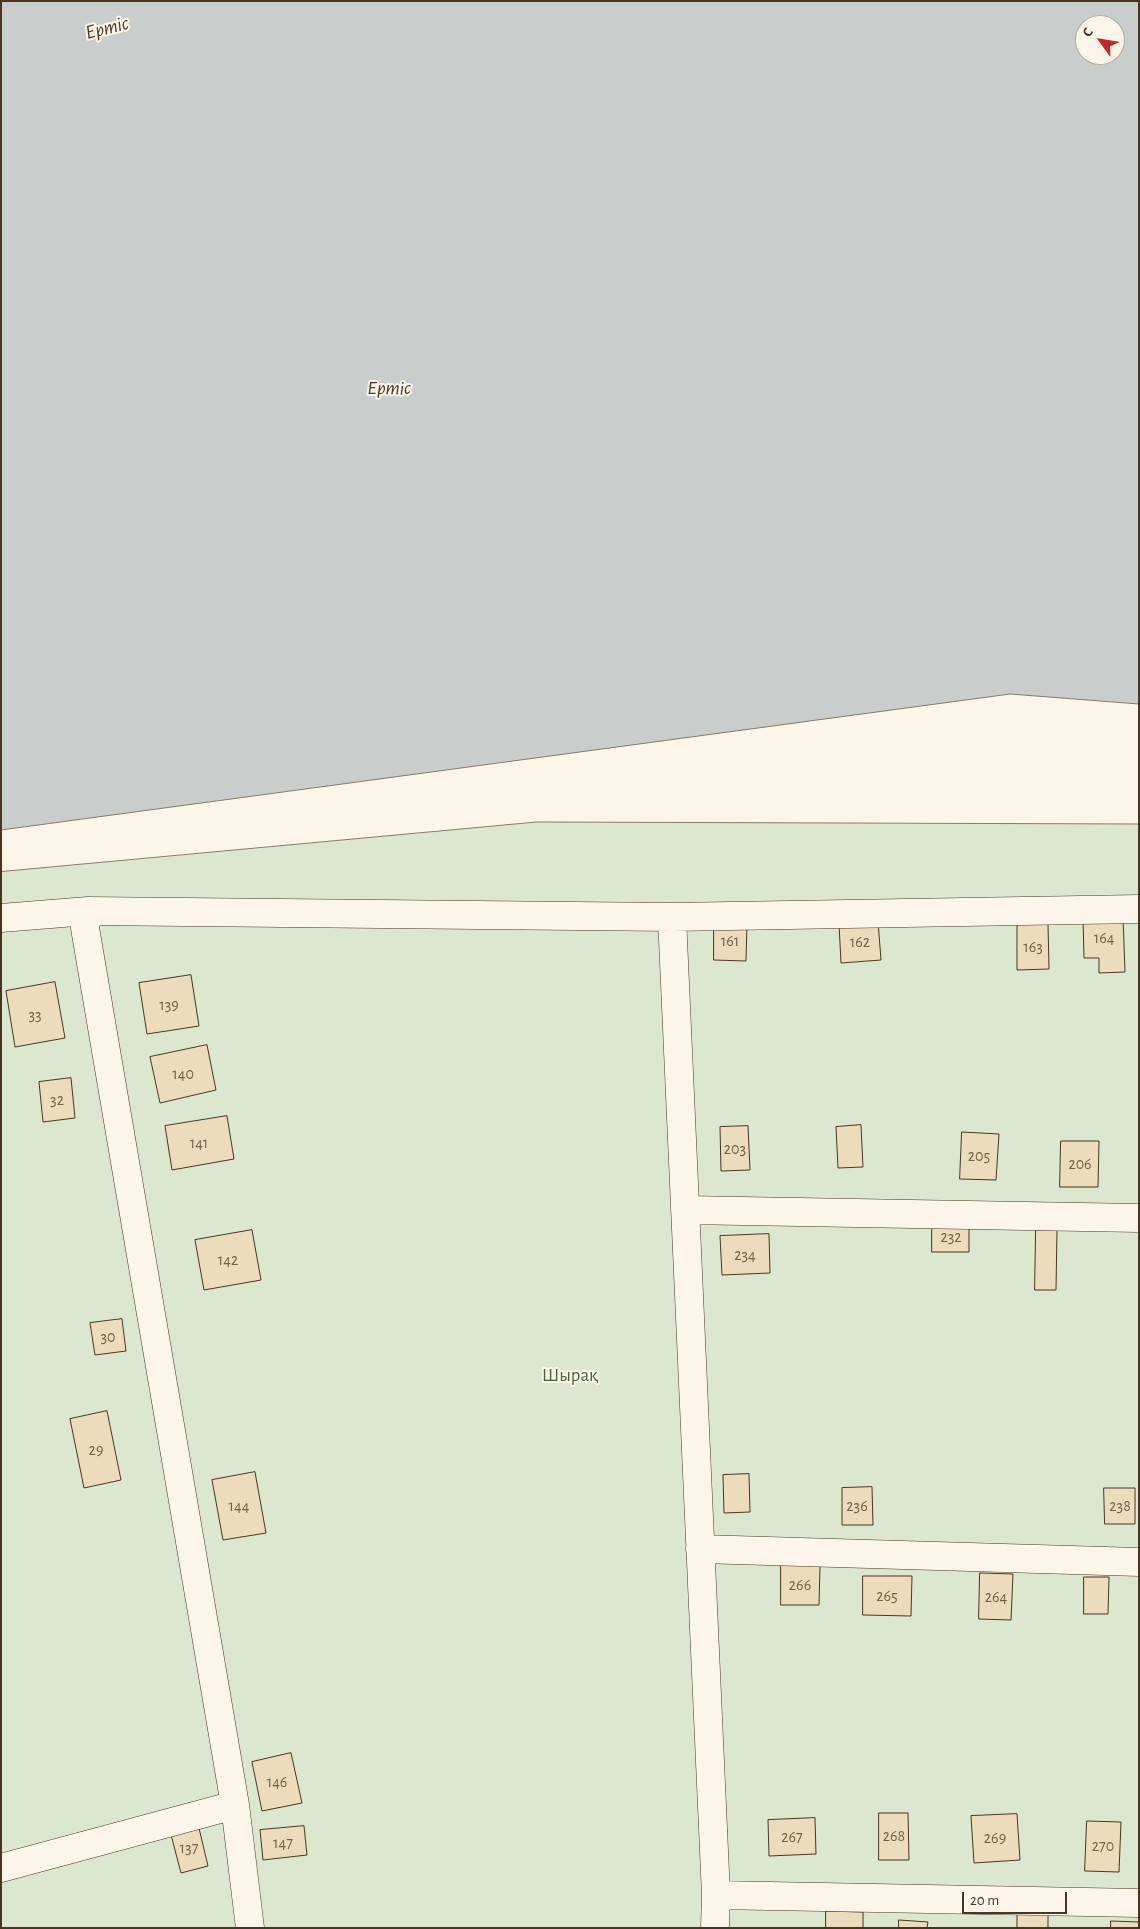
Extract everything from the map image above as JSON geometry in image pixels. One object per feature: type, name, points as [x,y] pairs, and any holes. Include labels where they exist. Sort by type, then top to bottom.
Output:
[{"type":"street","points":[[1,918],[88,911],[672,917],[1139,910]]},
{"type":"street","points":[[88,911],[85,928],[235,1805],[250,1928]]},
{"type":"street","points":[[672,917],[716,1895],[715,1928]]},
{"type":"street","points":[[685,1210],[1139,1218]]},
{"type":"street","points":[[700,1549],[1139,1562]]},
{"type":"street","points":[[1,1868],[235,1805]]},
{"type":"street","points":[[716,1895],[1139,1903]]},
{"type":"green space","name":"Шырақ","points":[[537,822],[1139,824],[1139,1928],[1,1928],[1,872]]},
{"type":"water","name":"Ертіс","points":[[1,1],[1139,1],[1139,704],[1010,694],[1,830]]},
{"type":"building","points":[[1123,917],[1125,972],[1099,973],[1099,958],[1084,958],[1083,918]]},
{"type":"building","points":[[878,921],[881,960],[841,963],[839,924]]},
{"type":"building","points":[[714,922],[747,923],[746,961],[714,960]]},
{"type":"building","points":[[1048,924],[1049,969],[1017,970],[1017,925]]},
{"type":"building","points":[[191,975],[199,1026],[147,1034],[139,983]]},
{"type":"building","points":[[55,982],[65,1038],[15,1047],[6,991]]},
{"type":"building","points":[[207,1045],[216,1090],[160,1103],[150,1057]]},
{"type":"building","points":[[71,1078],[75,1118],[43,1122],[39,1082]]},
{"type":"building","points":[[227,1116],[234,1159],[172,1170],[165,1126]]},
{"type":"building","points":[[861,1125],[863,1167],[838,1168],[836,1127]]},
{"type":"building","points":[[748,1126],[750,1170],[721,1171],[720,1127]]},
{"type":"building","points":[[962,1132],[999,1134],[996,1180],[960,1179]]},
{"type":"building","points":[[1061,1141],[1099,1141],[1098,1187],[1060,1187]]},
{"type":"building","points":[[932,1221],[969,1221],[969,1252],[932,1252]]},
{"type":"building","points":[[252,1230],[261,1280],[204,1290],[195,1240]]},
{"type":"building","points":[[1036,1230],[1057,1230],[1056,1290],[1035,1290]]},
{"type":"building","points":[[769,1234],[770,1273],[722,1275],[720,1236]]},
{"type":"building","points":[[122,1319],[126,1351],[95,1355],[90,1323]]},
{"type":"building","points":[[107,1411],[121,1480],[84,1488],[70,1419]]},
{"type":"building","points":[[255,1472],[266,1533],[223,1540],[212,1480]]},
{"type":"building","points":[[749,1474],[750,1512],[724,1513],[723,1475]]},
{"type":"building","points":[[872,1487],[873,1525],[842,1525],[842,1488]]},
{"type":"building","points":[[1104,1488],[1135,1488],[1135,1524],[1105,1524]]},
{"type":"building","points":[[781,1565],[820,1565],[819,1605],[781,1605]]},
{"type":"building","points":[[980,1573],[1013,1574],[1011,1620],[979,1619]]},
{"type":"building","points":[[863,1576],[912,1576],[911,1616],[863,1615]]},
{"type":"building","points":[[1084,1577],[1109,1577],[1108,1614],[1084,1614]]},
{"type":"building","points":[[291,1753],[302,1803],[262,1811],[252,1762]]},
{"type":"building","points":[[879,1813],[908,1813],[909,1860],[879,1860]]},
{"type":"building","points":[[1017,1814],[1020,1860],[974,1863],[971,1816]]},
{"type":"building","points":[[815,1818],[816,1854],[769,1856],[768,1820]]},
{"type":"building","points":[[1087,1821],[1121,1822],[1119,1872],[1085,1871]]},
{"type":"building","points":[[198,1824],[208,1866],[181,1873],[170,1831]]},
{"type":"building","points":[[304,1826],[307,1855],[263,1860],[260,1830]]},
{"type":"building","points":[[826,1911],[863,1912],[863,1928],[826,1928]]},
{"type":"building","points":[[1048,1914],[1048,1928],[1017,1928],[1017,1915]]},
{"type":"building","points":[[899,1920],[928,1922],[927,1928],[899,1928]]},
{"type":"building","points":[[1111,1921],[1139,1922],[1139,1928],[1111,1928]]}]
